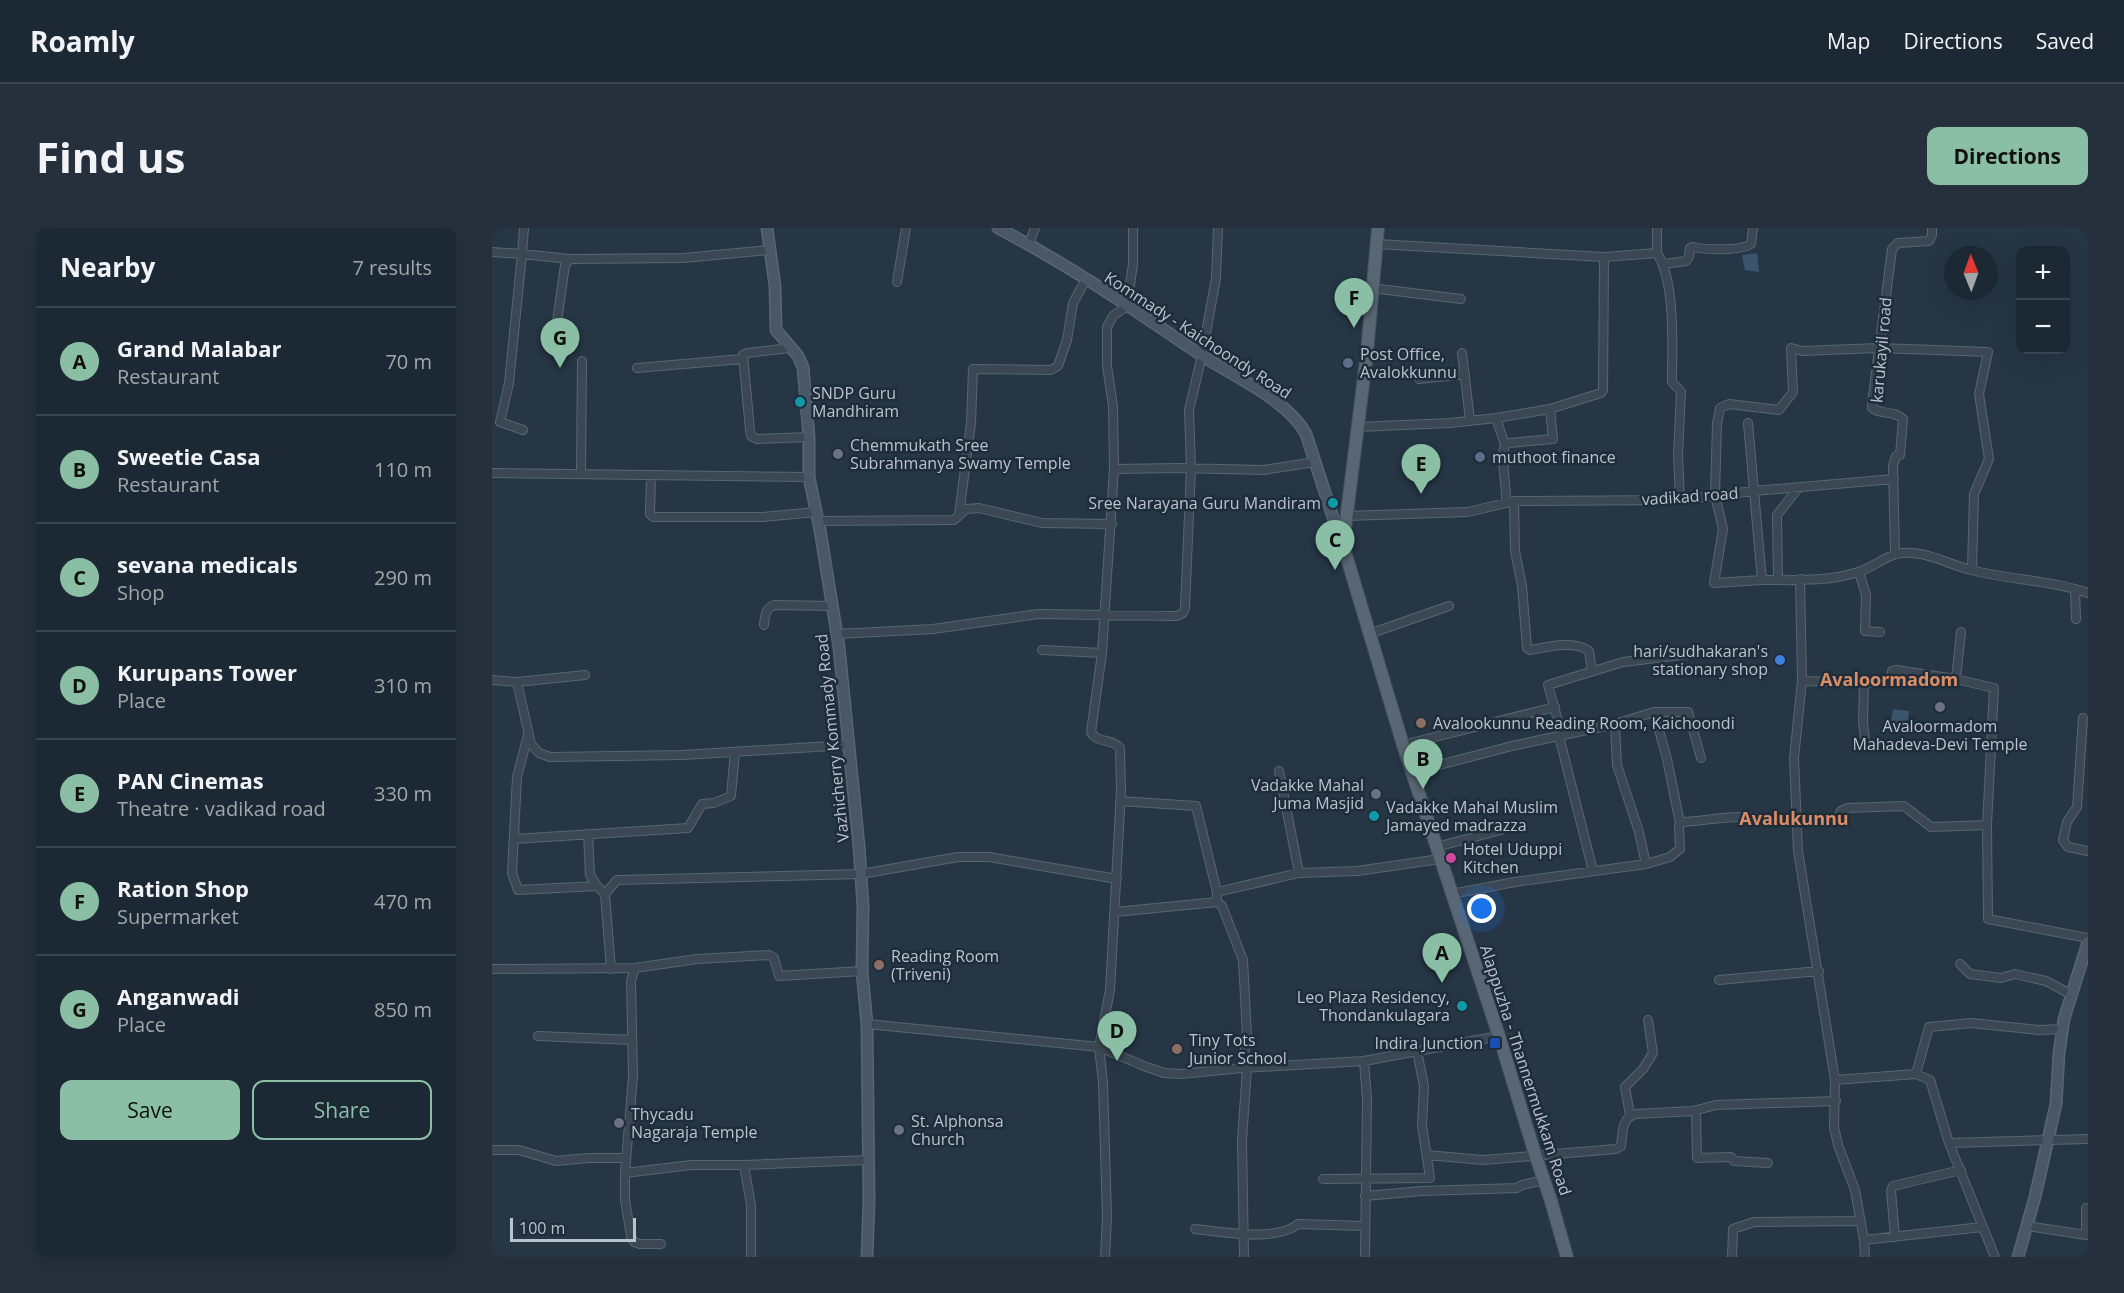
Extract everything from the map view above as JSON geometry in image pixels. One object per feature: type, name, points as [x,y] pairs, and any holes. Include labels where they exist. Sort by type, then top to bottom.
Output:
[{"type":"main road","name":"Vazhicherry Kommady Road","points":[[767,228],[775,286],[776,330],[798,356],[803,367],[809,437],[809,477],[837,634],[861,874],[862,971],[867,1024],[869,1201],[867,1257]]},
{"type":"main road","name":"Alappuzha - Thannermukkam Road","points":[[1378,228],[1367,353],[1343,545],[1403,745],[1499,1036],[1567,1257]]},
{"type":"main road","name":"Kommady - Kaichoondy Road","points":[[1005,230],[1086,279],[1263,394],[1299,422],[1306,434],[1343,545]]},
{"type":"main road","points":[[2018,1257],[2056,1104],[2063,1029],[2088,940]]},
{"type":"street","points":[[523,429],[500,422],[509,383],[524,228]]},
{"type":"street","points":[[897,282],[906,228]]},
{"type":"street","points":[[1029,244],[1035,228]]},
{"type":"street","points":[[1105,1257],[1107,1206],[1103,1083],[1099,1047],[1110,990],[1120,801],[1119,745],[1095,738],[1091,732],[1102,652],[1112,524],[1113,406],[1107,366],[1107,327],[1113,316],[1127,306],[1133,264],[1133,228]]},
{"type":"street","points":[[837,634],[933,629],[1038,614],[1177,616],[1183,613],[1191,468],[1190,411],[1215,278],[1218,228]]},
{"type":"street","points":[[1657,228],[1657,253],[1664,264],[1671,311],[1672,382],[1681,392],[1678,454],[1680,500]]},
{"type":"street","points":[[1664,264],[1686,261],[1690,248],[1694,247],[1717,249],[1747,247],[1751,244],[1753,228]]},
{"type":"street","name":"karukayil road","points":[[1895,554],[1893,466],[1896,456],[1900,455],[1903,419],[1897,414],[1875,411],[1872,408],[1892,249],[1898,243],[1929,241],[1932,228]]},
{"type":"street","points":[[1377,244],[1604,256],[1657,253]]},
{"type":"street","points":[[492,252],[570,259],[683,258],[770,250]]},
{"type":"street","points":[[1358,427],[1433,424],[1496,418],[1550,410],[1595,396],[1603,390],[1604,256]]},
{"type":"street","points":[[553,350],[565,265],[570,259]]},
{"type":"street","points":[[959,515],[971,423],[973,369],[1051,370],[1058,366],[1067,340],[1073,303],[1086,279]]},
{"type":"street","points":[[1371,288],[1461,299]]},
{"type":"street","points":[[637,368],[742,358],[747,353],[790,348]]},
{"type":"street","points":[[1972,570],[1974,494],[1989,459],[1979,394],[1988,352],[1879,348],[1802,351],[1791,348],[1793,392],[1779,410],[1729,404],[1720,408],[1717,424],[1715,495],[1723,529],[1714,583],[1800,579],[1859,572],[1895,554],[1917,553],[1972,570],[2064,585],[2088,593]]},
{"type":"street","points":[[1462,352],[1470,420]]},
{"type":"street","points":[[742,358],[751,436],[757,440],[809,437]]},
{"type":"street","points":[[581,473],[582,361]]},
{"type":"street","points":[[1419,379],[1465,374]]},
{"type":"street","points":[[1505,445],[1553,439],[1550,410]]},
{"type":"street","points":[[1496,418],[1505,445],[1502,452],[1523,597],[1527,648],[1530,650],[1569,646],[1585,648],[1590,651],[1592,671]]},
{"type":"street","points":[[1748,423],[1754,491],[1894,479]]},
{"type":"street","points":[[1114,469],[1191,468],[1264,471],[1315,462]]},
{"type":"street","points":[[492,473],[809,477]]},
{"type":"street","points":[[651,475],[650,514],[653,517],[817,516],[914,521],[954,520],[966,509],[978,508],[1042,523],[1112,524]]},
{"type":"street","points":[[1778,580],[1777,515],[1799,487]]},
{"type":"street","name":"vadikad road","points":[[1346,516],[1468,512],[1510,502],[1680,500],[1754,491],[1762,580]]},
{"type":"street","points":[[1859,572],[1866,596],[1865,631],[1880,632]]},
{"type":"street","points":[[1800,579],[1802,681],[1794,758],[1798,851],[1835,1080],[1834,1128],[1856,1190],[1865,1257]]},
{"type":"street","points":[[2075,589],[2076,619]]},
{"type":"street","points":[[764,625],[765,614],[774,605],[832,606]]},
{"type":"street","points":[[1369,634],[1449,606]]},
{"type":"street","points":[[1956,679],[1961,632]]},
{"type":"street","points":[[1042,650],[1102,652]]},
{"type":"street","points":[[1593,871],[1548,684],[1632,661],[1707,652]]},
{"type":"street","points":[[1802,681],[1864,683],[1891,681],[1892,671],[1896,669],[1994,688],[1987,825],[1988,919],[2088,940]]},
{"type":"street","points":[[492,680],[517,682],[585,675]]},
{"type":"street","points":[[517,682],[531,744],[539,753],[550,757],[683,755],[848,745]]},
{"type":"street","points":[[1864,683],[1865,739]]},
{"type":"street","points":[[1403,745],[1555,707]]},
{"type":"street","points":[[1412,772],[1614,724],[1654,712],[1688,712],[1701,758]]},
{"type":"street","points":[[1451,894],[1646,864],[1677,854],[1680,847],[1680,823],[1654,712]]},
{"type":"street","points":[[2083,718],[2077,807],[2067,822],[2063,840],[2068,848],[2088,851]]},
{"type":"street","points":[[1614,724],[1617,765],[1639,832],[1646,864]]},
{"type":"street","points":[[528,734],[517,777],[512,873],[518,890],[597,886]]},
{"type":"street","points":[[514,839],[688,828],[702,804],[714,803],[730,796],[735,752]]},
{"type":"street","points":[[1279,771],[1299,873]]},
{"type":"street","points":[[1120,801],[1196,806],[1217,892],[1217,902]]},
{"type":"street","points":[[1680,823],[1736,817],[1796,820],[1816,824],[1836,820],[1841,811],[1847,808],[1904,806],[1931,827],[1987,825]]},
{"type":"street","points":[[1436,847],[1501,830]]},
{"type":"street","points":[[588,834],[590,875],[605,894],[611,969]]},
{"type":"street","points":[[605,894],[617,880],[861,874],[958,857],[989,857],[1117,879]]},
{"type":"street","points":[[1217,892],[1299,873],[1357,871],[1440,859]]},
{"type":"street","points":[[1115,912],[1217,902],[1222,906],[1243,960],[1246,1036],[1242,1140],[1244,1257]]},
{"type":"street","points":[[492,969],[636,968],[697,959],[769,954],[774,958],[779,976],[862,971]]},
{"type":"street","points":[[1960,964],[1970,974],[2001,978],[2014,974],[2046,981],[2072,995]]},
{"type":"street","points":[[636,968],[631,981],[632,1096],[625,1173],[626,1200],[631,1236],[634,1242],[640,1245],[661,1244]]},
{"type":"street","points":[[1719,980],[1819,971]]},
{"type":"street","points":[[1630,1115],[1625,1087],[1643,1069],[1653,1053],[1648,1020]]},
{"type":"street","points":[[1916,1074],[1929,1027],[1971,1023],[2038,1030],[2063,1029]]},
{"type":"street","points":[[867,1024],[1099,1047],[1164,1073],[1181,1074],[1364,1061],[1499,1036]]},
{"type":"street","points":[[538,1036],[632,1040]]},
{"type":"street","points":[[1323,1179],[1430,1178],[1422,1125],[1424,1086],[1417,1051]]},
{"type":"street","points":[[1364,1061],[1366,1099],[1365,1257]]},
{"type":"street","points":[[1835,1080],[1916,1074],[1930,1080],[1949,1143],[1995,1257]]},
{"type":"street","points":[[1427,1155],[1483,1160],[1619,1148],[1624,1121],[1630,1115],[1696,1111],[1716,1105],[1836,1101]]},
{"type":"street","points":[[1696,1111],[1697,1158],[1731,1157],[1734,1161],[1768,1163]]},
{"type":"street","points":[[1949,1143],[2088,1139]]},
{"type":"street","points":[[492,1150],[519,1150],[556,1161],[626,1158]]},
{"type":"street","points":[[625,1173],[691,1165],[867,1160]]},
{"type":"street","points":[[744,1165],[751,1205],[751,1257]]},
{"type":"street","points":[[1895,1237],[1893,1186],[1961,1170]]},
{"type":"street","points":[[1365,1196],[1422,1191],[1517,1188],[1544,1180]]},
{"type":"street","points":[[2027,1226],[2086,1235],[2086,1208]]},
{"type":"street","points":[[1732,1257],[1732,1229],[1754,1222],[1861,1221]]},
{"type":"street","points":[[1195,1229],[1244,1234],[1289,1231],[1298,1224],[1365,1226]]},
{"type":"street","points":[[1864,1240],[1982,1227]]},
{"type":"water","points":[[1757,253],[1759,272],[1745,270],[1742,255]]},
{"type":"water","points":[[1893,709],[1909,711],[1907,730],[1890,728]]},
{"type":"place","name":"Ration Shop","points":[[1354,328]]},
{"type":"place","name":"Post Office, Avalokkunnu","points":[[1348,363]]},
{"type":"place","name":"Anganwadi","points":[[560,368]]},
{"type":"place","name":"SNDP Guru Mandhiram","points":[[800,402]]},
{"type":"place","name":"Chemmukath Sree Subrahmanya Swamy Temple","points":[[838,454]]},
{"type":"place","name":"muthoot finance","points":[[1480,457]]},
{"type":"place","name":"PAN Cinemas","points":[[1421,494]]},
{"type":"place","name":"Sree Narayana Guru Mandiram","points":[[1333,503]]},
{"type":"place","name":"sevana medicals","points":[[1335,570]]},
{"type":"place","name":"hari/sudhakaran's stationary shop","points":[[1780,660]]},
{"type":"place","name":"Avaloormadom Mahadeva-Devi Temple","points":[[1940,707]]},
{"type":"place","name":"Avalookunnu Reading Room, Kaichoondi","points":[[1421,723]]},
{"type":"place","name":"Sweetie Casa","points":[[1423,789]]},
{"type":"place","name":"Vadakke Mahal Juma Masjid","points":[[1376,794]]},
{"type":"place","name":"Vadakke Mahal Muslim Jamayed madrazza","points":[[1374,816]]},
{"type":"place","name":"Hotel Uduppi Kitchen","points":[[1451,858]]},
{"type":"place","name":"Reading Room (Triveni)","points":[[879,965]]},
{"type":"place","name":"Grand Malabar","points":[[1442,983]]},
{"type":"place","name":"Leo Plaza Residency, Thondankulagara","points":[[1462,1006]]},
{"type":"place","name":"Indira Junction","points":[[1495,1043]]},
{"type":"place","name":"Tiny Tots Junior School","points":[[1177,1049]]},
{"type":"place","name":"Kurupans Tower","points":[[1117,1061]]},
{"type":"place","name":"Thycadu Nagaraja Temple","points":[[619,1123]]},
{"type":"place","name":"St. Alphonsa Church","points":[[899,1130]]},
{"type":"district","name":"Avaloormadom","points":[[1889,679]]},
{"type":"district","name":"Avalukunnu","points":[[1794,818]]}]
